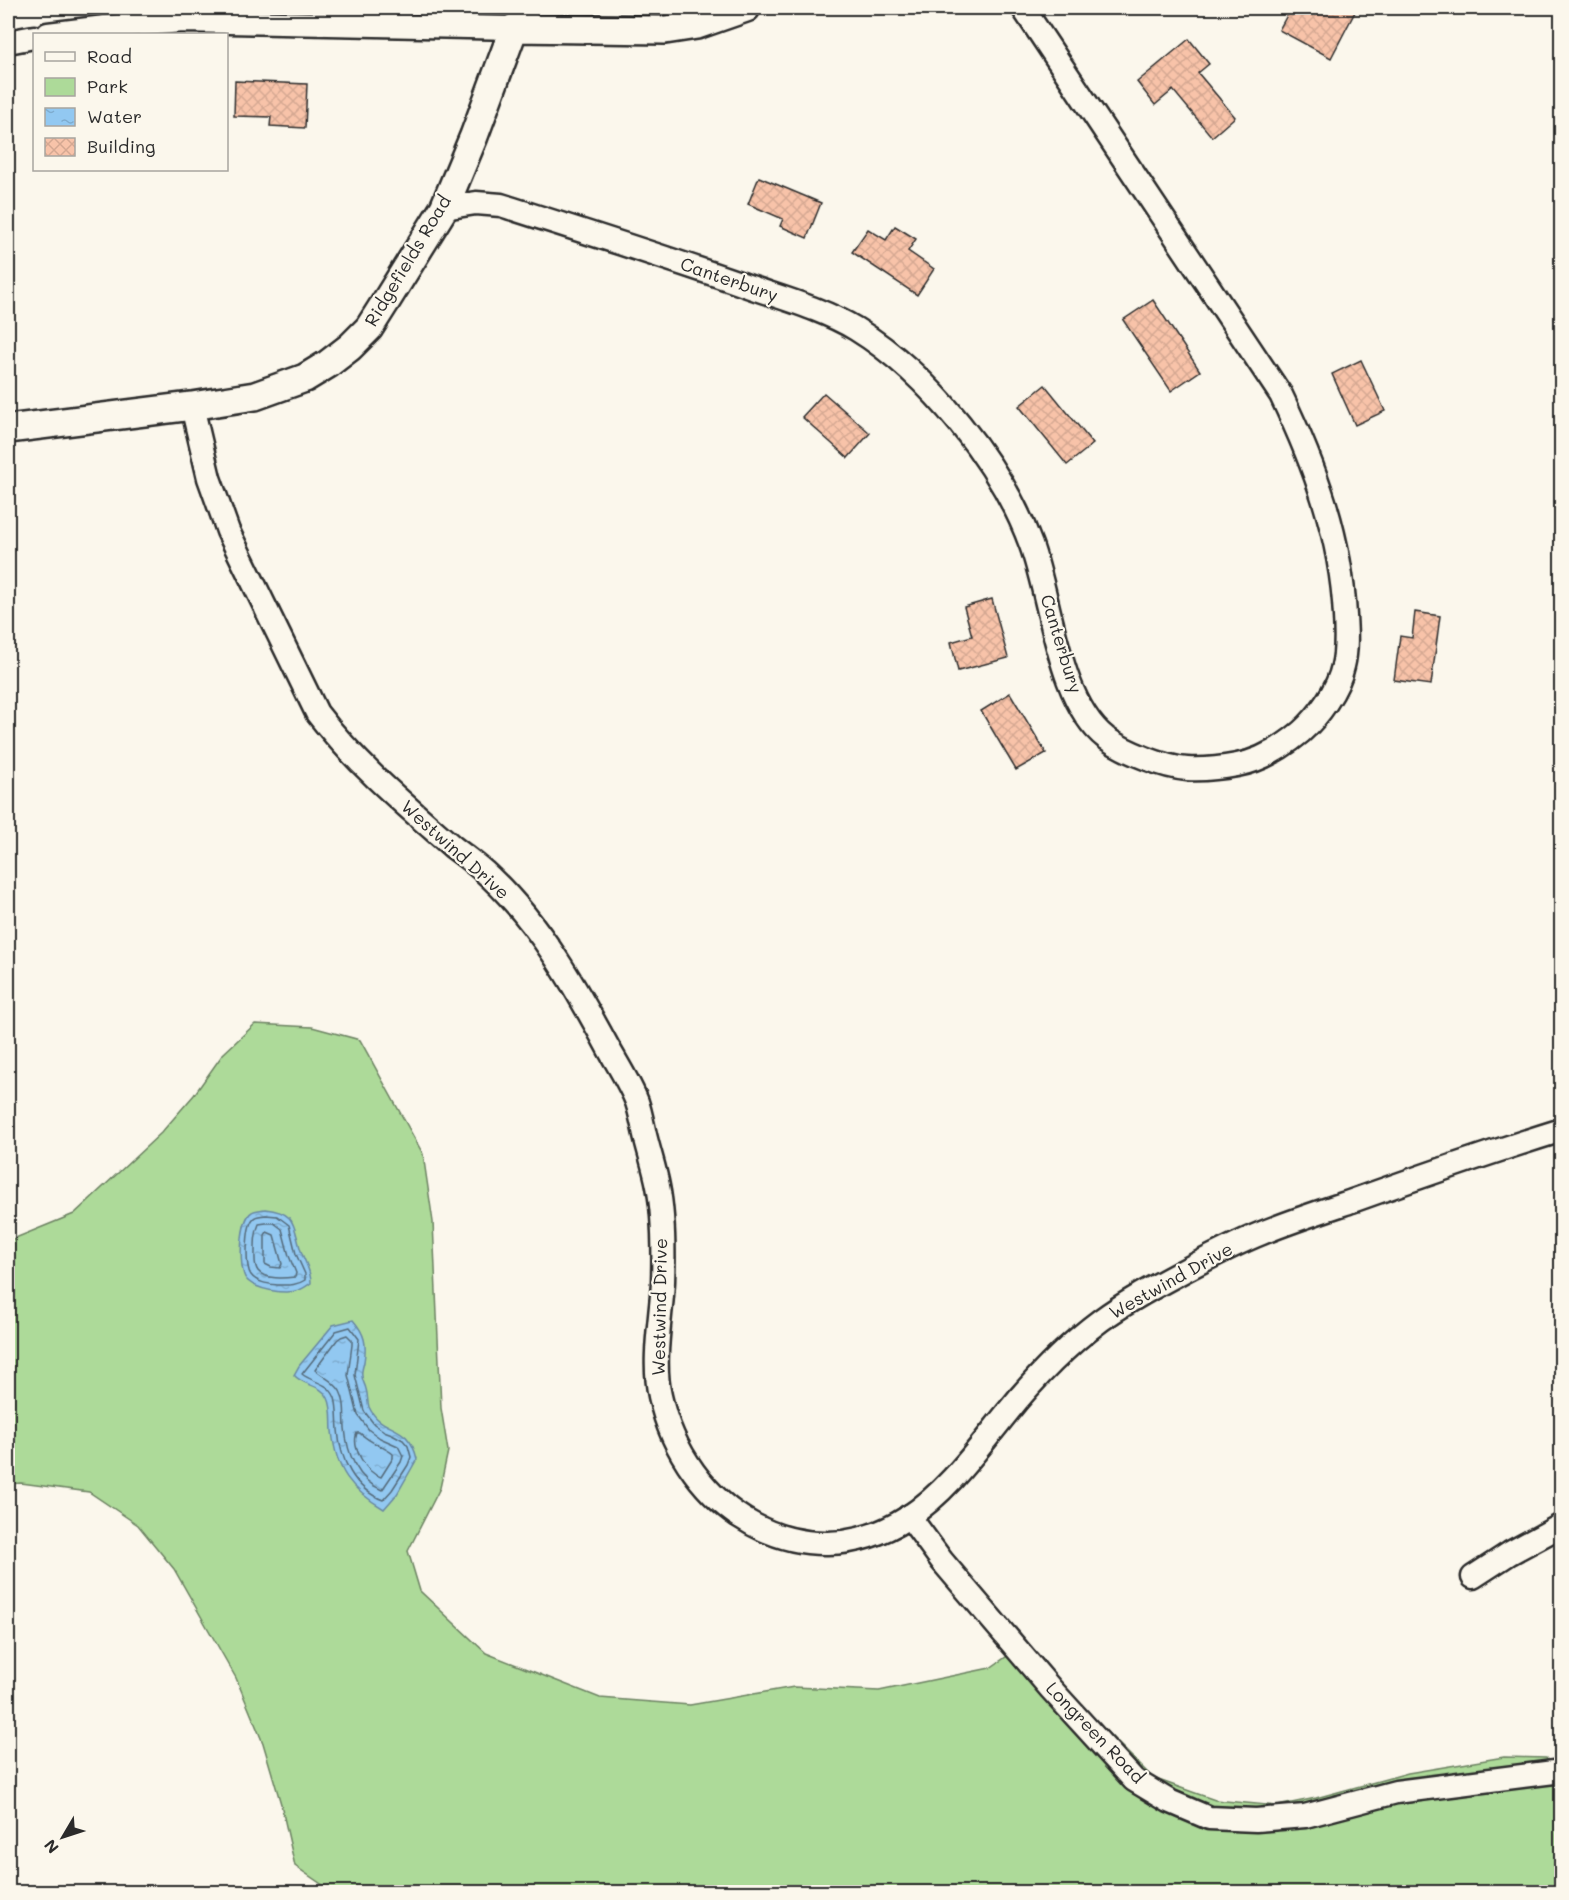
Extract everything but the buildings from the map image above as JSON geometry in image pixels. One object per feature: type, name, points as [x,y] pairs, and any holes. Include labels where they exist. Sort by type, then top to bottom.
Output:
[{"type":"street","points":[[56,33],[183,21],[520,18],[665,30],[697,25],[746,8]]},
{"type":"street","name":"Canterbury","points":[[444,208],[476,203],[501,205],[664,257],[826,313],[884,348],[946,408],[995,471],[1031,546],[1065,670],[1084,714],[1105,737],[1156,762],[1185,769],[1217,768],[1242,764],[1271,753],[1294,738],[1313,721],[1329,699],[1343,668],[1346,634],[1344,597],[1338,552],[1324,502],[1305,446],[1281,395],[1023,8]]},
{"type":"street","name":"Ridgefields Road","points":[[8,429],[255,396],[305,378],[350,347],[369,328],[444,208],[520,18]]},
{"type":"street","points":[[8,42],[33,37]]},
{"type":"street","name":"Westwind Drive","points":[[192,406],[208,478],[228,531],[316,713],[336,739],[377,780],[491,878],[523,912],[558,960],[637,1102],[659,1190],[663,1277],[657,1361],[658,1390],[666,1420],[680,1452],[697,1479],[721,1503],[765,1531],[821,1545],[878,1534],[909,1516],[942,1490],[976,1453],[1035,1379],[1066,1349],[1103,1318],[1147,1291],[1258,1234],[1468,1159],[1562,1130]]},
{"type":"street","name":"Longreen Road","points":[[909,1516],[942,1561],[1044,1681],[1134,1780],[1169,1801],[1209,1818],[1256,1820],[1305,1816],[1396,1792],[1562,1771]]},
{"type":"street","points":[[1473,1577],[1510,1553],[1562,1525]]},
{"type":"green space","points":[[255,1024],[312,1027],[360,1040],[423,1154],[433,1222],[441,1408],[448,1451],[440,1488],[408,1551],[420,1591],[486,1653],[600,1698],[690,1705],[794,1687],[879,1691],[990,1668],[1026,1643],[1073,1698],[1153,1778],[1215,1800],[1277,1806],[1408,1773],[1504,1757],[1546,1758],[1561,1778],[1561,1892],[333,1892],[295,1866],[281,1804],[263,1743],[236,1678],[174,1569],[138,1525],[89,1492],[21,1483],[8,1484],[8,1241],[74,1214],[161,1133],[194,1095],[223,1054]]},
{"type":"water","points":[[265,1209],[283,1213],[295,1228],[311,1278],[311,1283],[301,1289],[286,1292],[256,1286],[246,1279],[243,1273],[241,1255],[245,1224],[252,1212]]},
{"type":"water","points":[[353,1320],[365,1344],[362,1379],[367,1391],[369,1407],[374,1416],[408,1438],[417,1459],[397,1494],[384,1509],[362,1494],[341,1468],[334,1445],[330,1402],[325,1393],[294,1375],[333,1325]]}]
